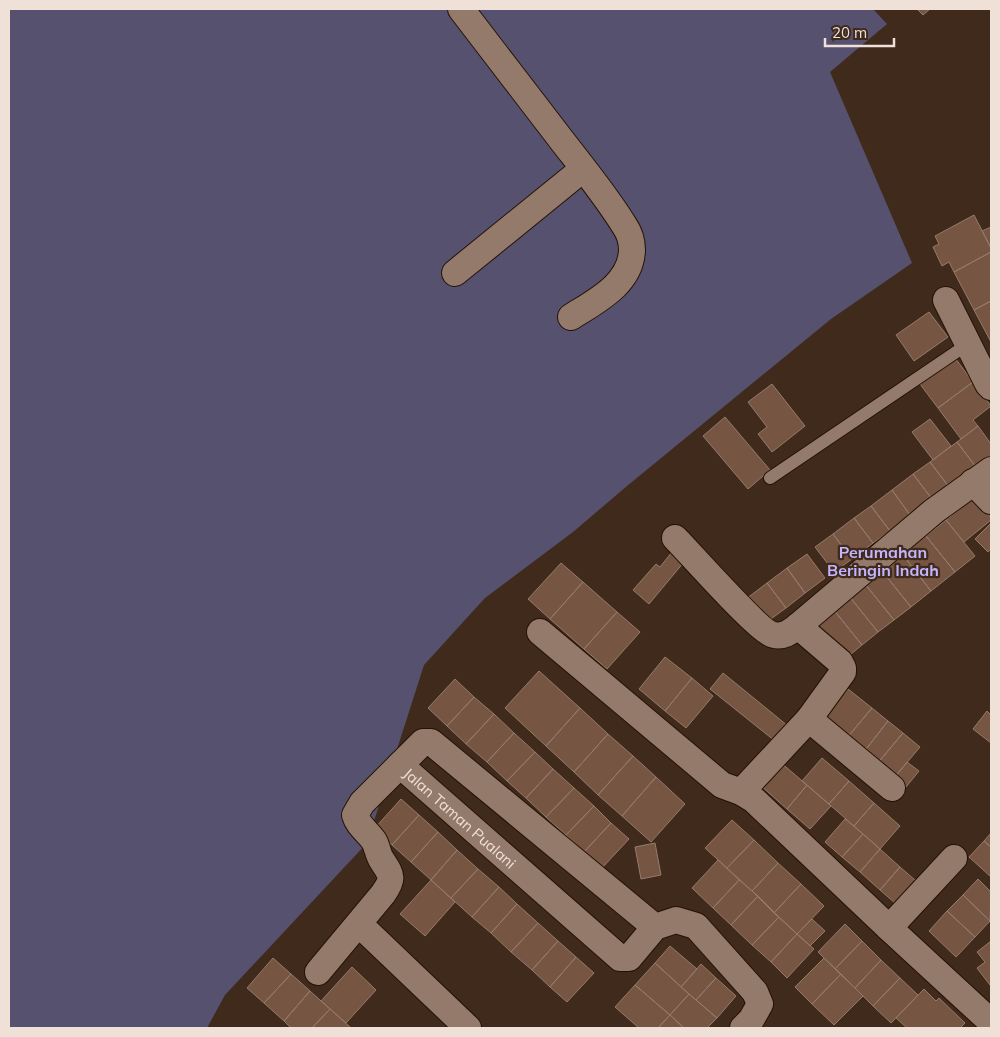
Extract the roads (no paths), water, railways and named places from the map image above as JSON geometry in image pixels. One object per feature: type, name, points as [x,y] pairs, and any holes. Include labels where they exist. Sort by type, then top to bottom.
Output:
[{"type":"street","points":[[461,9],[584,169],[625,226],[630,237],[632,256],[623,276],[602,298],[570,317]]},
{"type":"street","points":[[455,273],[584,169]]},
{"type":"street","points":[[946,300],[991,387]]},
{"type":"street","points":[[676,538],[752,620],[772,635],[786,635],[934,511],[982,476],[991,501]]},
{"type":"street","points":[[741,792],[809,719],[842,672],[843,668],[840,662],[798,626]]},
{"type":"street","points":[[540,632],[722,785],[741,792],[754,800],[991,1022]]},
{"type":"street","points":[[809,719],[892,788]]},
{"type":"street","name":"Jalan Taman Pualani","points":[[423,742],[431,742],[656,927],[629,958],[620,958],[400,765],[423,742]]},
{"type":"street","points":[[318,972],[387,888],[391,877],[389,870],[379,855],[374,842],[361,827],[356,815],[362,803],[400,765]]},
{"type":"street","points":[[889,928],[954,858]]},
{"type":"street","points":[[656,927],[676,920],[696,926],[755,992],[760,1004],[751,1020],[743,1028]]},
{"type":"street","points":[[359,924],[468,1028]]},
{"type":"lane","points":[[770,478],[968,344]]},
{"type":"district","name":"Perumahan Beringin Indah","points":[[883,561]]}]
